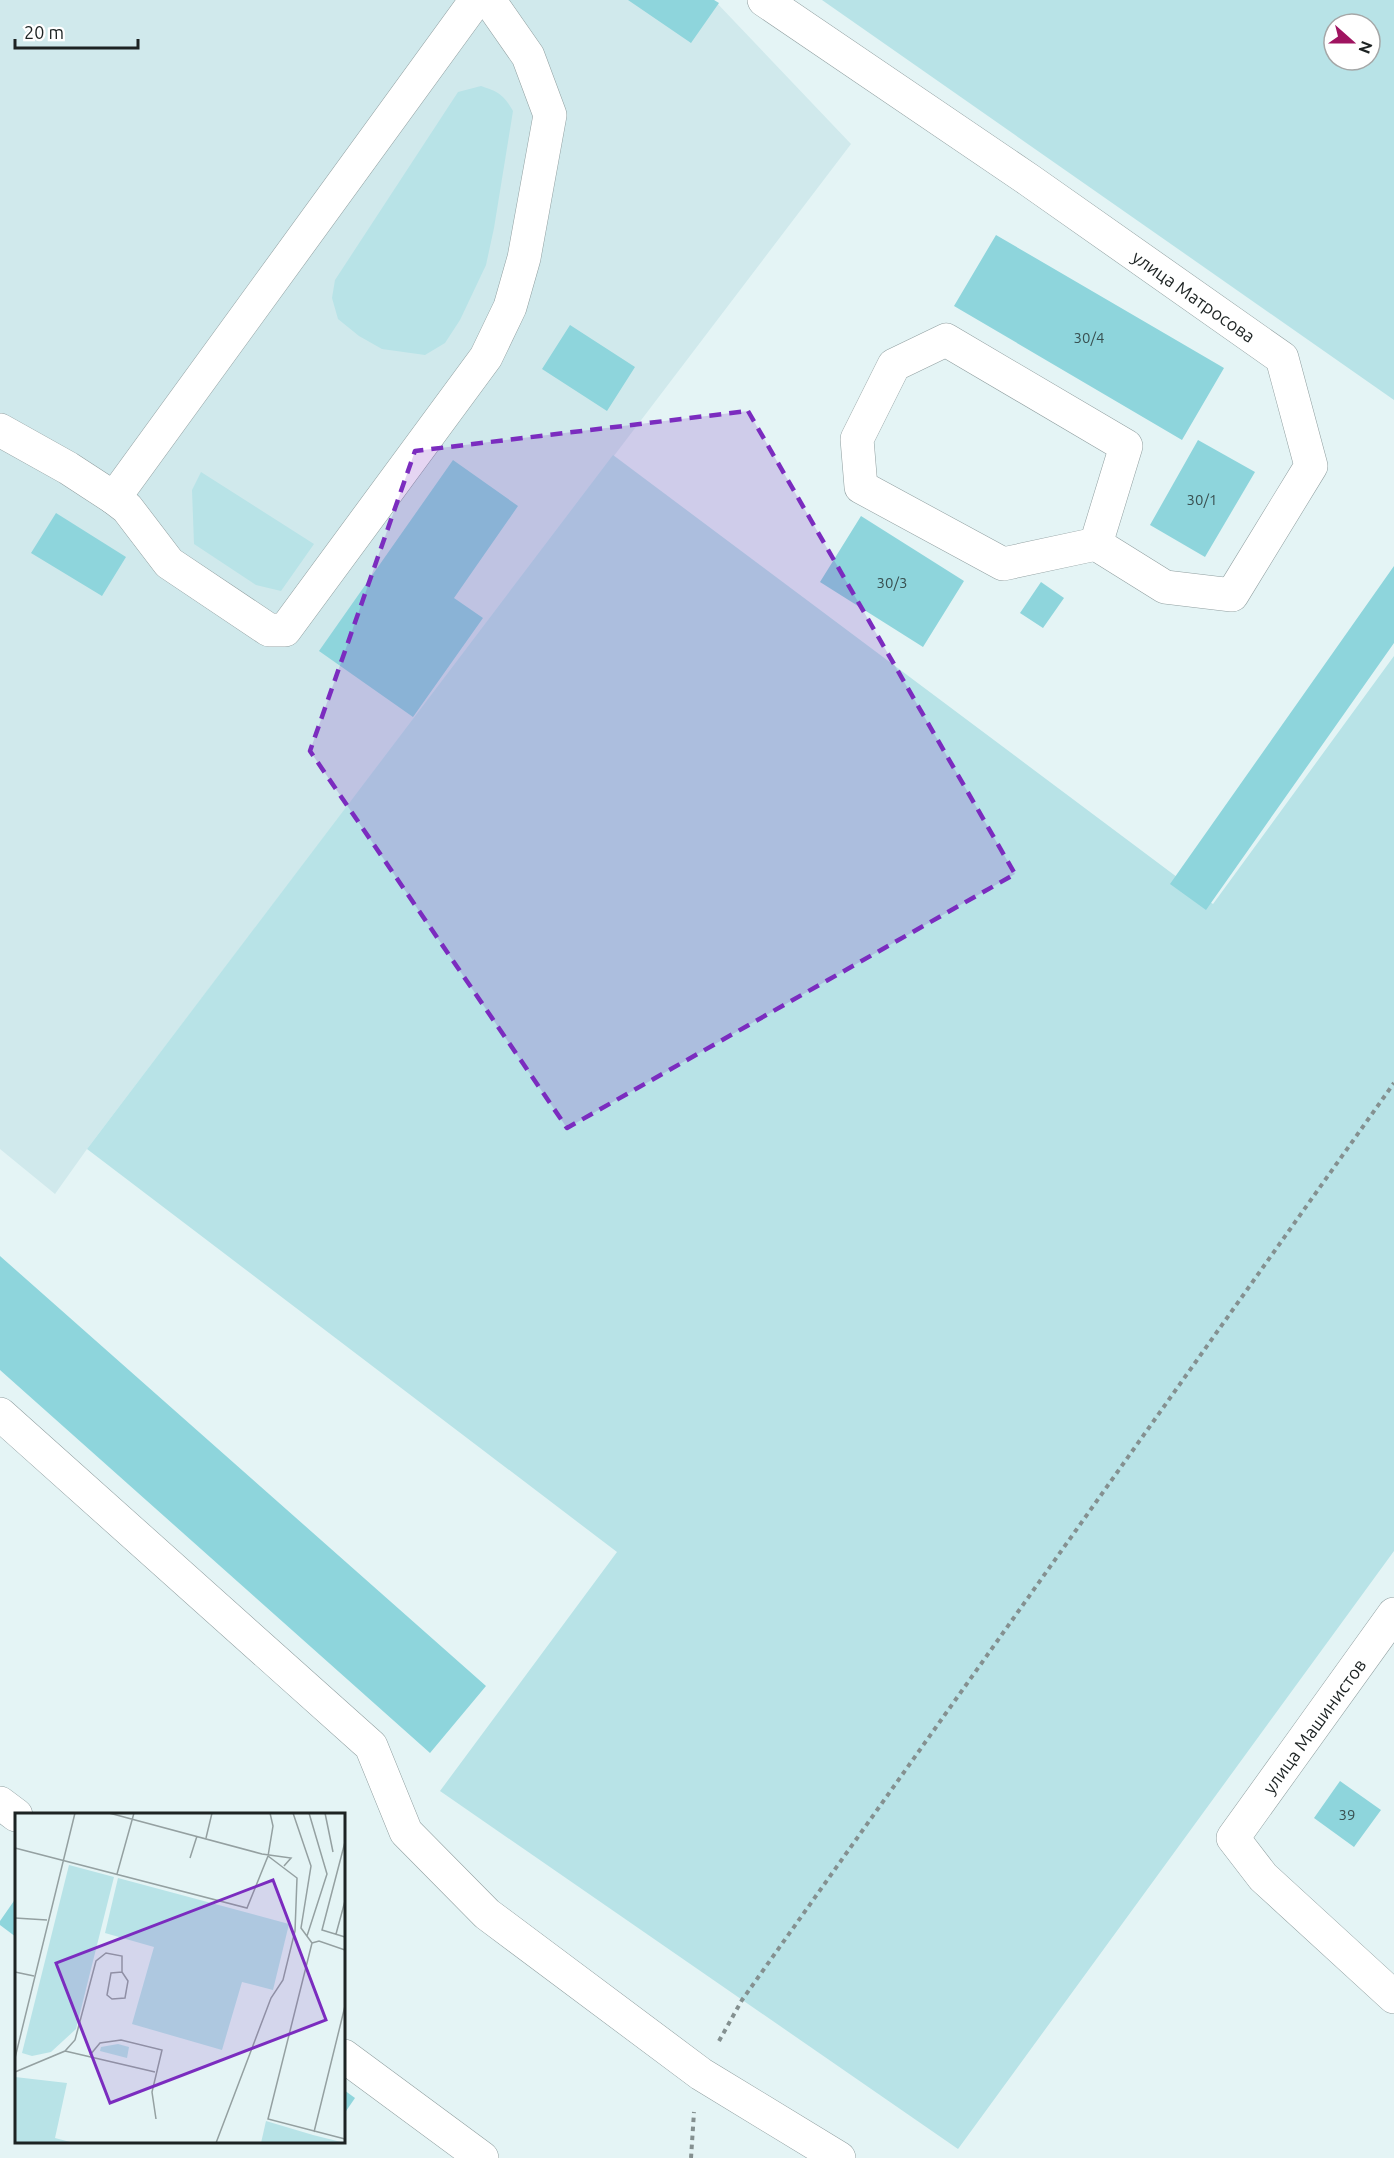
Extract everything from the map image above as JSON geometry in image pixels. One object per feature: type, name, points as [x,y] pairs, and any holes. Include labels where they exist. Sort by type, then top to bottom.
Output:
[{"type":"street","points":[[114,498],[476,0]]},
{"type":"street","points":[[0,430],[68,468],[127,508],[169,563],[269,630],[285,630],[486,357],[510,307],[524,258],[550,116],[528,56],[489,0]]},
{"type":"street","name":"улица Матросова","points":[[764,0],[1029,180],[1282,358],[1311,466],[1233,596],[1165,587],[1096,544]]},
{"type":"street","points":[[946,340],[1126,446],[1096,544],[1003,564],[861,487],[857,439],[894,365],[946,340]]},
{"type":"street","points":[[0,1413],[371,1746],[406,1832],[487,1914],[701,2074],[839,2158]]},
{"type":"street","name":"улица Машинистов","points":[[1394,1614],[1233,1838],[1263,1877],[1394,1997]]},
{"type":"street","points":[[0,1803],[15,1814]]},
{"type":"street","points":[[345,2057],[483,2158]]},
{"type":"path","points":[[701,2074],[742,2000],[1394,1083]]},
{"type":"highlighted area","points":[[748,411],[1015,874],[567,1128],[310,751],[415,451]]},
{"type":"shaded area","points":[[0,0],[714,0],[851,144],[55,1194],[0,1149]]},
{"type":"shaded area","points":[[822,0],[1394,0],[1394,400]]},
{"type":"shaded area","points":[[481,86],[500,95],[513,111],[486,265],[460,320],[445,343],[425,355],[382,349],[359,336],[338,319],[332,298],[335,280],[458,92]]},
{"type":"shaded area","points":[[613,455],[1213,904],[1394,656],[1394,1551],[958,2149],[440,1791],[617,1552],[87,1149]]},
{"type":"shaded area","points":[[201,472],[314,544],[281,591],[256,585],[194,544],[192,490]]},
{"type":"building","points":[[628,0],[714,0],[719,3],[691,43]]},
{"type":"building","points":[[996,235],[1224,368],[1182,440],[954,306]]},
{"type":"building","points":[[570,325],[635,367],[607,411],[542,369]]},
{"type":"building","points":[[1198,440],[1255,472],[1205,557],[1150,525]]},
{"type":"building","points":[[453,460],[518,506],[454,598],[483,618],[413,717],[319,651]]},
{"type":"building","points":[[56,513],[126,557],[102,596],[31,553]]},
{"type":"building","points":[[861,516],[964,581],[923,647],[820,582]]},
{"type":"building","points":[[1394,566],[1394,643],[1206,910],[1170,884]]},
{"type":"building","points":[[1041,582],[1064,598],[1043,628],[1020,613]]},
{"type":"building","points":[[0,1256],[486,1686],[430,1753],[0,1370]]},
{"type":"building","points":[[1340,1781],[1381,1810],[1354,1847],[1314,1818]]},
{"type":"building","points":[[15,1899],[15,1936],[0,1925],[0,1921]]},
{"type":"building","points":[[345,2091],[355,2098],[345,2113]]}]
